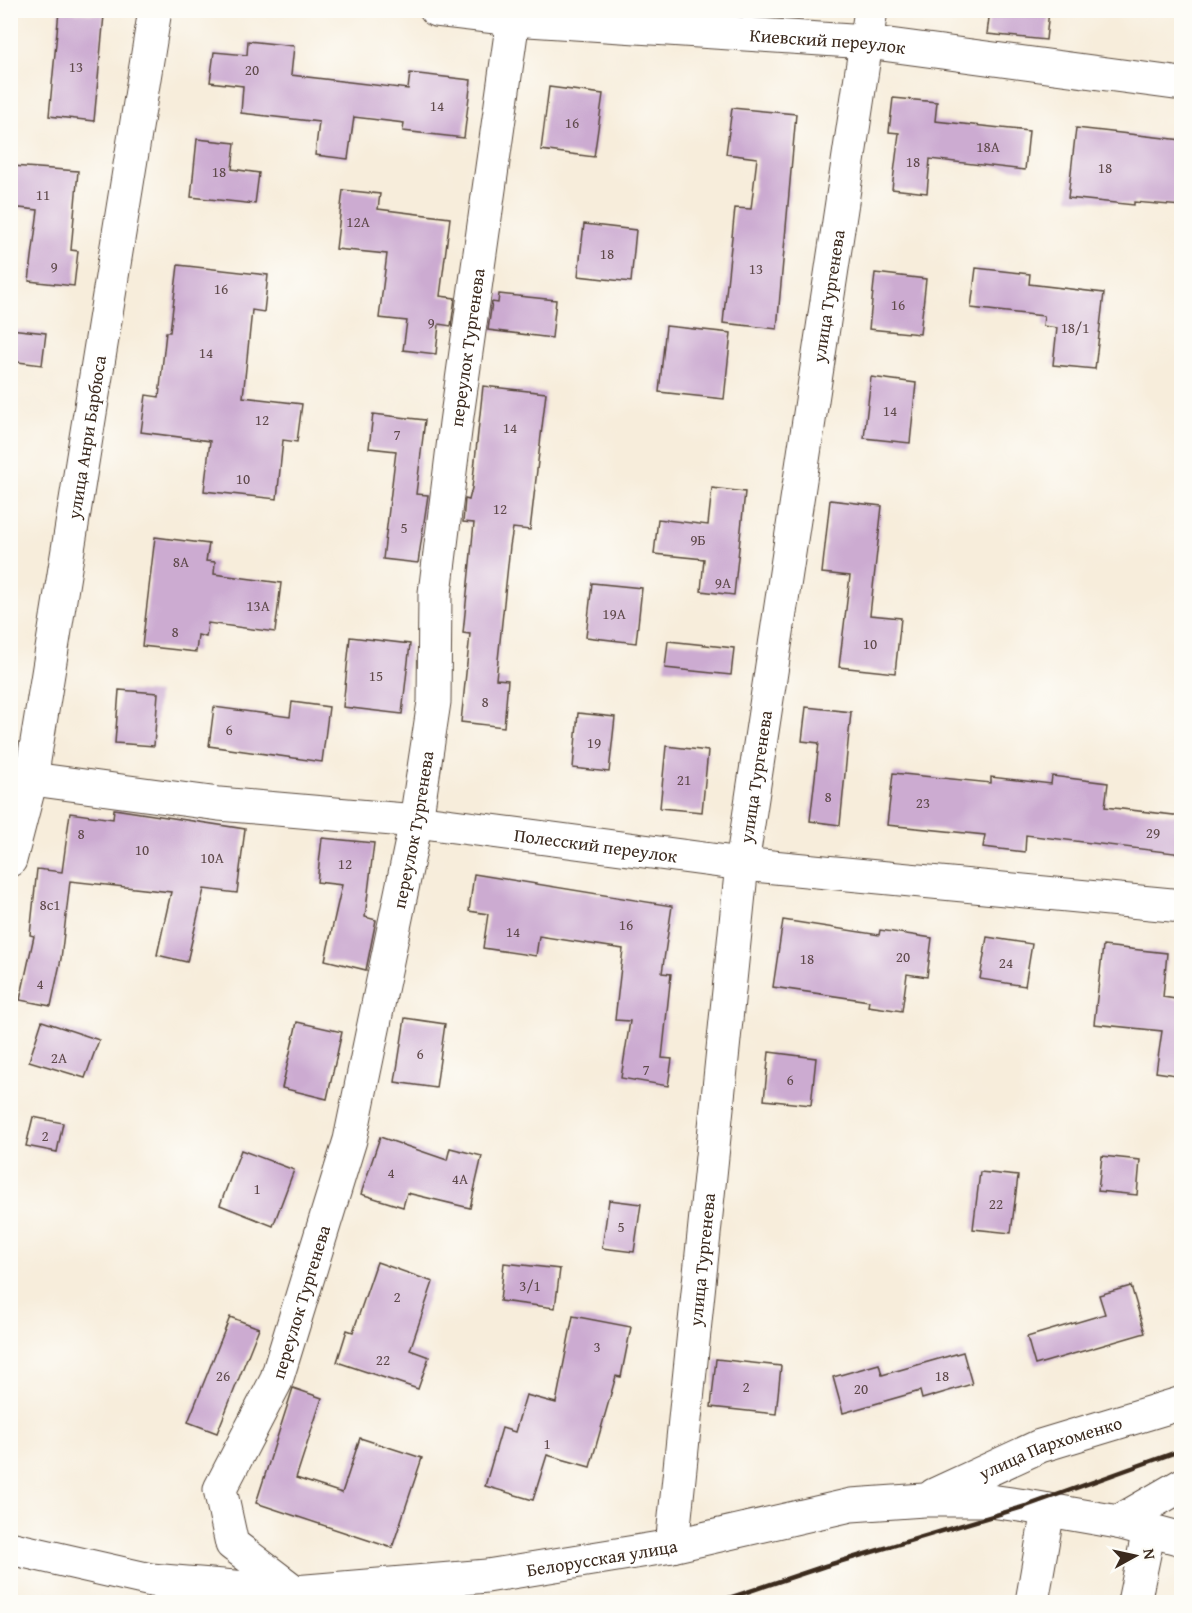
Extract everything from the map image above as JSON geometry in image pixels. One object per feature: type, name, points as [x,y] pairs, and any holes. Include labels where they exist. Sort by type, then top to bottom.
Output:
[{"type":"street","name":"улица Анри Барбюса","points":[[10,860],[21,777],[155,10]]},
{"type":"street","name":"Киевский переулок","points":[[436,10],[867,42],[1182,84]]},
{"type":"street","name":"улица Тургенева","points":[[672,1546],[742,864],[871,10]]},
{"type":"street","name":"переулок Тургенева","points":[[296,1592],[232,1544],[220,1489],[276,1381],[350,1140],[416,821],[434,702],[435,593],[512,15]]},
{"type":"street","name":"Полесский переулок","points":[[21,777],[219,804],[416,821],[742,864],[1182,906]]},
{"type":"street","name":"улица Пархоменко","points":[[924,1500],[1040,1446],[1182,1403]]},
{"type":"street","points":[[1118,1522],[1182,1485]]},
{"type":"street","name":"Белорусская улица","points":[[10,1548],[151,1580],[296,1592],[487,1576],[672,1546],[851,1505],[924,1500],[983,1500],[1118,1522],[1182,1539]]},
{"type":"street","points":[[1032,1602],[1048,1510]]},
{"type":"street","points":[[1134,1602],[1149,1530]]},
{"type":"building","points":[[990,10],[1049,10],[1046,40],[987,34]]},
{"type":"building","points":[[59,11],[104,15],[94,121],[49,116]]},
{"type":"building","points":[[248,41],[294,46],[291,75],[408,89],[410,73],[471,80],[464,138],[403,131],[404,123],[354,117],[348,159],[315,155],[319,122],[241,113],[243,86],[210,82],[214,52],[247,55]]},
{"type":"building","points":[[549,87],[603,94],[594,157],[541,150]]},
{"type":"building","points":[[893,98],[937,102],[935,121],[1029,131],[1025,170],[930,159],[927,193],[892,189],[899,133],[889,132]]},
{"type":"building","points":[[732,108],[796,114],[777,329],[723,323],[735,208],[751,209],[757,158],[726,154]]},
{"type":"building","points":[[1076,128],[1182,140],[1182,206],[1134,202],[1134,205],[1068,198]]},
{"type":"building","points":[[197,139],[235,143],[232,169],[259,173],[255,204],[191,197]]},
{"type":"building","points":[[12,166],[78,171],[71,250],[78,251],[74,286],[29,281],[38,210],[10,207]]},
{"type":"building","points":[[343,190],[380,194],[378,209],[450,218],[440,296],[455,298],[451,326],[439,324],[436,354],[403,350],[407,321],[379,318],[387,254],[336,249]]},
{"type":"building","points":[[584,224],[636,230],[631,282],[578,276]]},
{"type":"building","points":[[178,265],[268,275],[264,312],[252,310],[243,397],[302,404],[297,442],[283,440],[277,499],[204,491],[210,441],[141,432],[146,395],[159,397],[166,332],[170,332]]},
{"type":"building","points":[[976,268],[1030,274],[1029,284],[1104,293],[1095,369],[1053,365],[1057,328],[1043,326],[1044,316],[971,308]]},
{"type":"building","points":[[875,273],[926,279],[920,334],[869,329]]},
{"type":"building","points":[[499,294],[556,300],[552,338],[488,330],[492,302],[498,303]]},
{"type":"building","points":[[666,326],[731,333],[724,399],[659,392]]},
{"type":"building","points":[[10,329],[46,333],[42,365],[10,361]]},
{"type":"building","points":[[871,377],[916,383],[910,443],[864,438]]},
{"type":"building","points":[[483,386],[546,393],[530,530],[513,528],[510,546],[496,679],[508,680],[504,727],[461,722],[470,634],[463,633],[474,523],[463,522],[465,499],[469,500],[472,488]]},
{"type":"building","points":[[373,414],[425,420],[416,494],[428,495],[418,563],[383,559],[396,451],[369,448]]},
{"type":"building","points":[[712,488],[745,492],[734,595],[701,591],[704,559],[654,554],[658,519],[708,525]]},
{"type":"building","points":[[830,500],[882,506],[870,615],[901,618],[895,673],[839,667],[850,576],[822,573]]},
{"type":"building","points":[[155,537],[209,544],[206,561],[215,562],[214,574],[281,583],[275,632],[208,623],[206,637],[198,635],[196,652],[142,646]]},
{"type":"building","points":[[592,583],[642,588],[636,643],[586,637]]},
{"type":"building","points":[[350,637],[410,644],[402,714],[343,707]]},
{"type":"building","points":[[668,641],[734,648],[731,675],[665,668]]},
{"type":"building","points":[[119,690],[158,693],[154,746],[115,743]]},
{"type":"building","points":[[292,702],[329,707],[322,762],[209,746],[214,707],[290,717]]},
{"type":"building","points":[[806,707],[851,712],[840,825],[810,821],[819,743],[802,741]]},
{"type":"building","points":[[578,713],[615,717],[609,772],[573,768]]},
{"type":"building","points":[[666,746],[708,751],[702,812],[660,808]]},
{"type":"building","points":[[893,773],[991,783],[991,777],[1051,784],[1052,776],[1108,783],[1105,807],[1182,816],[1182,854],[1026,835],[1025,852],[983,847],[985,835],[887,825]]},
{"type":"building","points":[[114,809],[245,829],[237,893],[204,889],[187,962],[157,955],[171,892],[70,881],[61,959],[51,1006],[20,1000],[34,936],[30,935],[37,869],[62,872],[70,813],[113,819]]},
{"type":"building","points":[[322,838],[374,843],[365,917],[376,920],[366,970],[325,960],[342,885],[317,882]]},
{"type":"building","points":[[474,874],[672,906],[662,973],[671,974],[662,1058],[672,1059],[668,1086],[621,1078],[630,1021],[615,1020],[623,949],[539,936],[536,956],[483,948],[488,914],[469,911]]},
{"type":"building","points":[[783,920],[879,935],[880,930],[932,938],[927,977],[907,974],[902,1011],[868,1006],[869,1001],[773,987]]},
{"type":"building","points":[[987,937],[1032,944],[1025,986],[980,979]]},
{"type":"building","points":[[1103,946],[1167,953],[1163,997],[1182,1000],[1182,1076],[1156,1072],[1162,1031],[1094,1024]]},
{"type":"building","points":[[405,1018],[445,1024],[436,1088],[395,1082]]},
{"type":"building","points":[[42,1021],[99,1040],[85,1078],[29,1061]]},
{"type":"building","points":[[297,1022],[342,1032],[327,1099],[282,1088]]},
{"type":"building","points":[[769,1052],[816,1058],[811,1105],[764,1100]]},
{"type":"building","points":[[33,1117],[63,1123],[57,1152],[26,1146]]},
{"type":"building","points":[[380,1137],[447,1160],[450,1148],[482,1156],[470,1208],[407,1193],[403,1207],[361,1194]]},
{"type":"building","points":[[241,1150],[294,1170],[273,1226],[220,1205]]},
{"type":"building","points":[[1102,1156],[1140,1160],[1137,1195],[1098,1191]]},
{"type":"building","points":[[980,1172],[1018,1176],[1011,1233],[973,1229]]},
{"type":"building","points":[[609,1200],[641,1204],[634,1252],[602,1248]]},
{"type":"building","points":[[377,1262],[433,1282],[410,1350],[429,1357],[418,1389],[337,1362],[347,1330],[353,1332]]},
{"type":"building","points":[[504,1263],[560,1269],[555,1308],[500,1301]]},
{"type":"building","points":[[1131,1286],[1145,1333],[1035,1365],[1027,1337],[1105,1314],[1099,1295]]},
{"type":"building","points":[[573,1316],[631,1327],[621,1377],[616,1376],[590,1467],[547,1455],[533,1500],[485,1486],[502,1428],[515,1432],[526,1395],[556,1403]]},
{"type":"building","points":[[230,1317],[259,1328],[217,1433],[188,1422]]},
{"type":"building","points":[[963,1352],[972,1384],[922,1399],[920,1391],[843,1413],[833,1377],[879,1364],[882,1375]]},
{"type":"building","points":[[716,1359],[781,1366],[776,1414],[711,1407]]},
{"type":"building","points":[[293,1388],[322,1398],[296,1478],[342,1493],[360,1438],[422,1458],[392,1548],[256,1503]]},
{"type":"railway","points":[[717,1602],[825,1566],[1026,1506],[1182,1450]]}]
